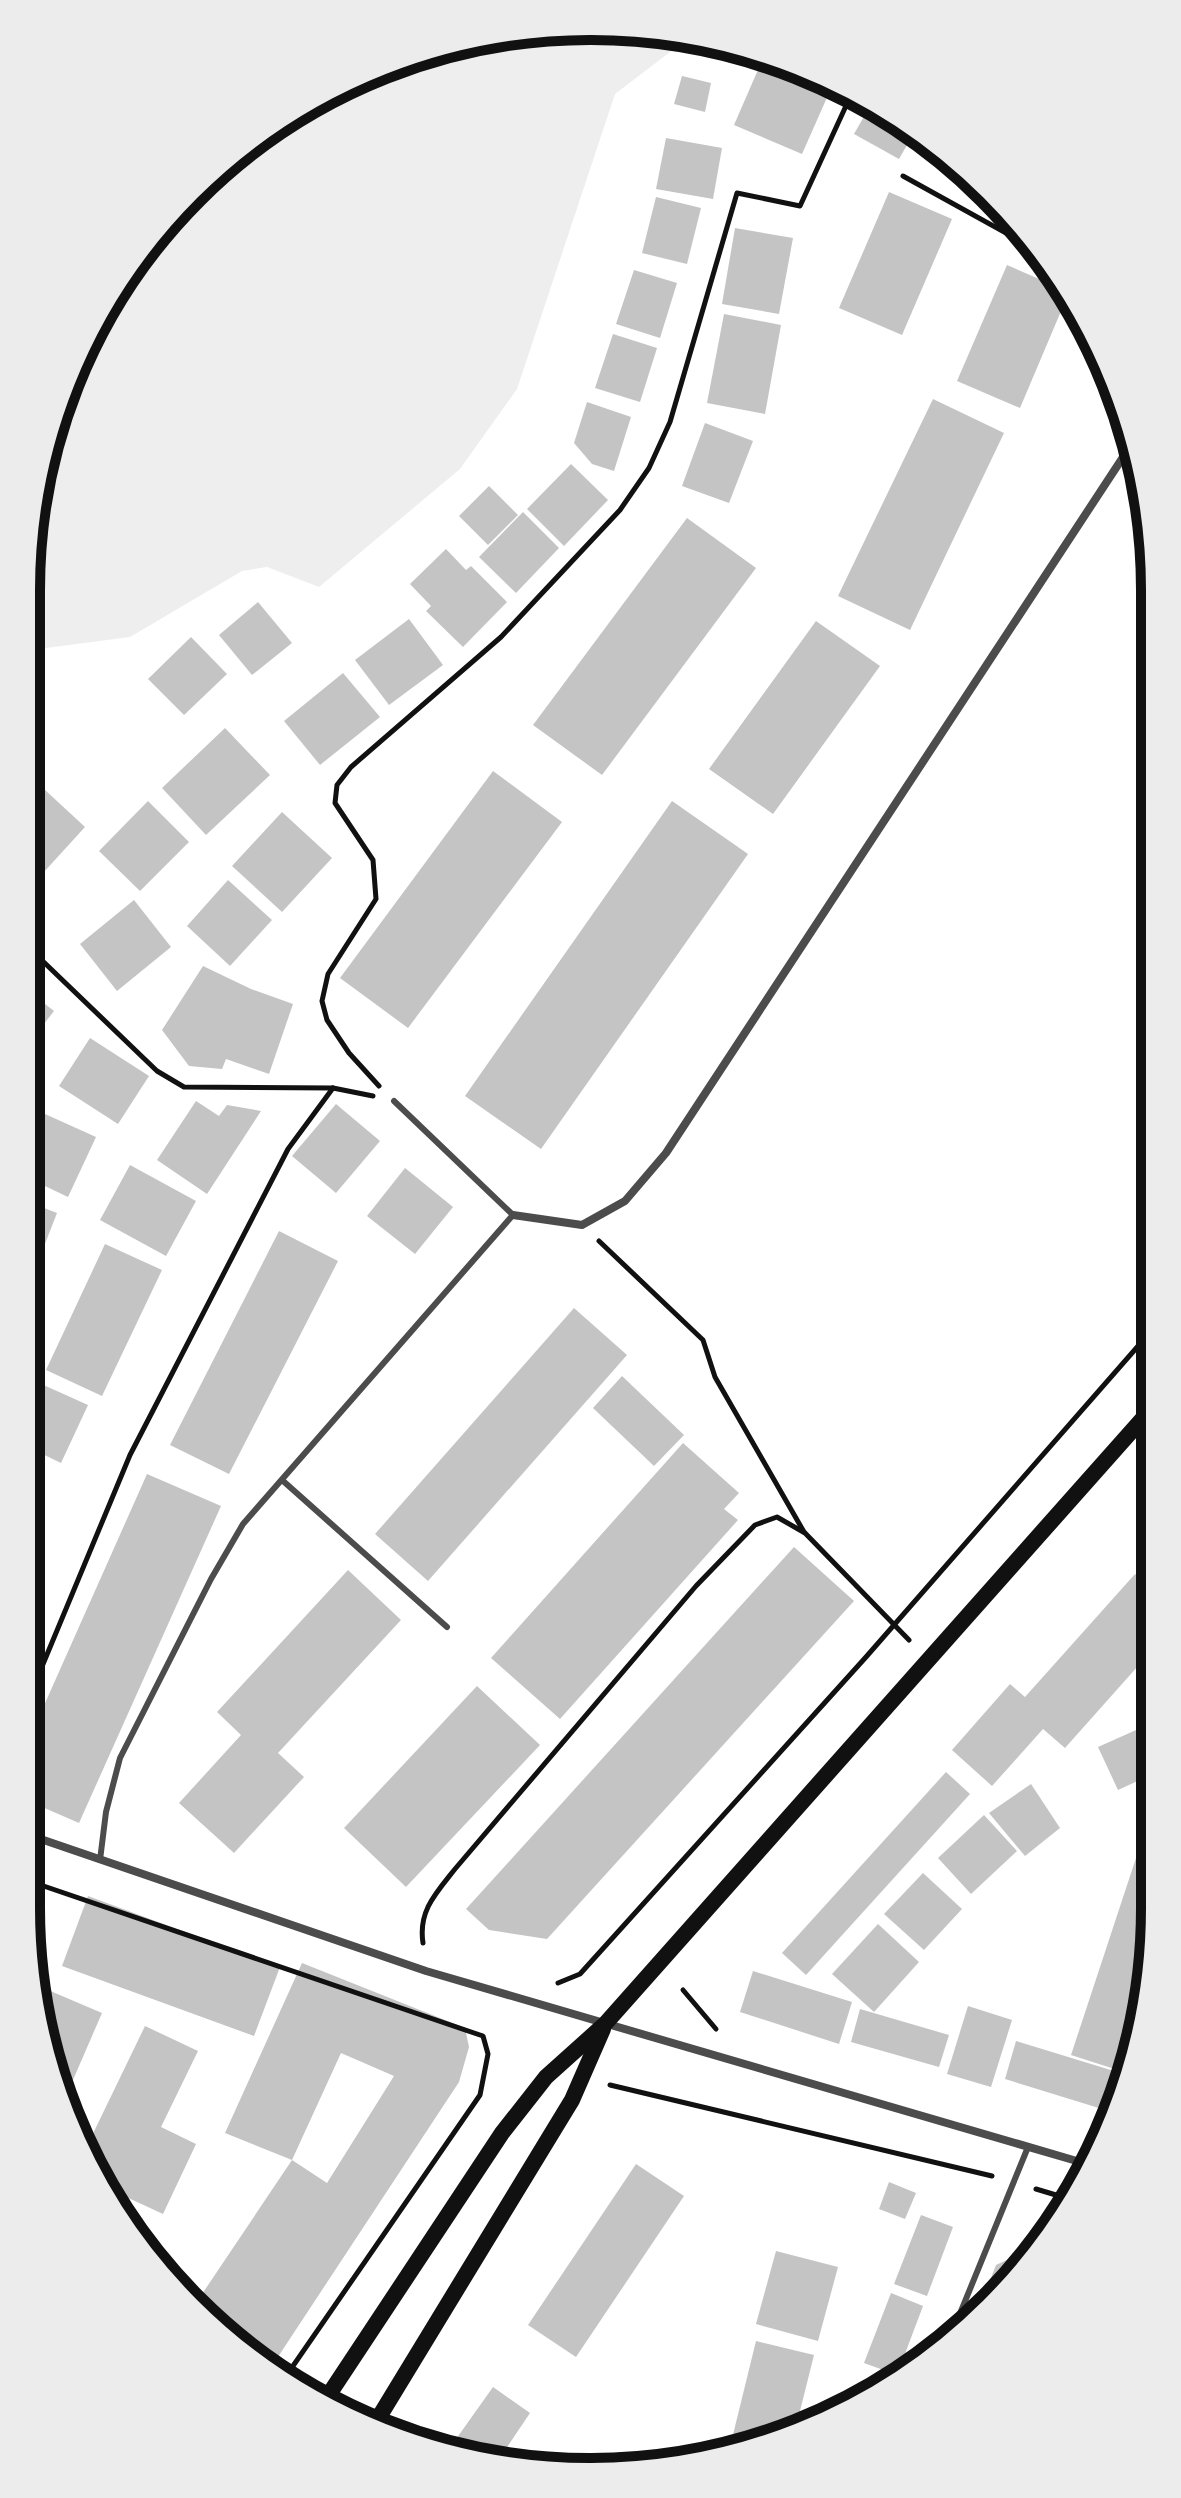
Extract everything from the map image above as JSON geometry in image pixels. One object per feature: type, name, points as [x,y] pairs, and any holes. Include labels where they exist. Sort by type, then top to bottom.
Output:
[{"type":"main road","points":[[330,2392],[502,2133],[546,2077],[605,2024],[1141,1421]]},
{"type":"main road","points":[[380,2416],[572,2100],[605,2024]]},
{"type":"street","points":[[513,1215],[582,1225],[625,1201],[666,1153],[1124,456]]},
{"type":"street","points":[[40,1839],[426,1971],[1078,2162]]},
{"type":"lane","points":[[100,1860],[106,1812],[120,1758],[211,1579],[243,1524],[513,1215],[394,1101]]},
{"type":"lane","points":[[282,1480],[447,1627]]},
{"type":"lane","points":[[959,2315],[1028,2147]]},
{"type":"path","points":[[394,1101],[349,1053],[327,1020],[322,1001],[328,974],[376,899],[373,860],[335,803],[337,785],[351,767],[501,637],[620,510],[649,468],[670,422],[737,193],[800,206],[847,104]]},
{"type":"path","points":[[903,176],[1010,235]]},
{"type":"path","points":[[40,958],[157,1071],[184,1087],[333,1088],[394,1101]]},
{"type":"path","points":[[40,1671],[130,1455],[288,1149],[333,1088]]},
{"type":"path","points":[[582,1225],[703,1340],[715,1377],[805,1533],[929,1660]]},
{"type":"path","points":[[554,1984],[580,1974],[894,1625],[1141,1343]]},
{"type":"path","points":[[426,1971],[421,1931],[426,1907],[696,1586],[755,1525],[777,1517],[805,1533]]},
{"type":"path","points":[[40,1885],[483,2036],[488,2054],[480,2095],[291,2369]]},
{"type":"path","points":[[610,2085],[1014,2181],[1059,2196]]},
{"type":"shaded area","points":[[554,41],[627,41],[676,47],[615,94],[517,389],[460,469],[319,587],[267,567],[242,571],[130,637],[40,650],[41,554],[51,483],[69,414],[114,315],[154,255],[201,201],[255,154],[315,114],[414,69],[483,51]]},
{"type":"building","points":[[759,67],[828,94],[802,154],[734,125]]},
{"type":"building","points":[[682,76],[711,83],[705,112],[674,104]]},
{"type":"building","points":[[866,114],[909,142],[899,159],[854,134]]},
{"type":"building","points":[[666,138],[722,148],[713,199],[656,189]]},
{"type":"building","points":[[889,192],[952,219],[902,335],[839,308]]},
{"type":"building","points":[[656,197],[701,208],[687,264],[642,253]]},
{"type":"building","points":[[735,228],[793,238],[779,314],[722,304]]},
{"type":"building","points":[[1007,265],[1046,282],[1062,308],[1020,408],[957,381]]},
{"type":"building","points":[[634,270],[677,283],[660,338],[616,324]]},
{"type":"building","points":[[724,314],[781,325],[765,414],[707,403]]},
{"type":"building","points":[[613,334],[657,348],[640,402],[595,388]]},
{"type":"building","points":[[933,399],[1004,433],[910,630],[838,596]]},
{"type":"building","points":[[587,402],[631,417],[614,471],[592,464],[574,443]]},
{"type":"building","points":[[705,423],[753,441],[729,503],[682,486]]},
{"type":"building","points":[[571,464],[608,500],[564,546],[527,509]]},
{"type":"building","points":[[489,486],[518,515],[488,545],[459,516]]},
{"type":"building","points":[[523,512],[559,548],[516,593],[479,557]]},
{"type":"building","points":[[687,518],[756,568],[602,775],[533,725]]},
{"type":"building","points":[[446,549],[466,570],[471,566],[507,602],[463,647],[426,611],[431,606],[410,584]]},
{"type":"building","points":[[258,602],[292,643],[252,675],[219,635]]},
{"type":"building","points":[[409,619],[443,665],[389,705],[355,660]]},
{"type":"building","points":[[816,621],[880,666],[773,814],[709,769]]},
{"type":"building","points":[[191,637],[227,674],[184,715],[148,679]]},
{"type":"building","points":[[343,673],[380,717],[320,765],[284,721]]},
{"type":"building","points":[[225,728],[270,775],[206,835],[162,788]]},
{"type":"building","points":[[493,771],[562,822],[408,1028],[340,978]]},
{"type":"building","points":[[44,789],[85,827],[43,873],[40,870],[40,793]]},
{"type":"building","points":[[148,801],[189,842],[140,891],[99,851]]},
{"type":"building","points":[[672,801],[748,854],[541,1149],[465,1096]]},
{"type":"building","points":[[282,812],[332,858],[282,912],[232,866]]},
{"type":"building","points":[[228,880],[272,920],[230,966],[187,926]]},
{"type":"building","points":[[134,900],[171,947],[117,991],[80,944]]},
{"type":"building","points":[[203,966],[251,989],[293,1004],[269,1074],[226,1059],[222,1069],[189,1066],[162,1030]]},
{"type":"building","points":[[40,1000],[54,1011],[40,1029]]},
{"type":"building","points":[[90,1038],[149,1076],[118,1124],[59,1086]]},
{"type":"building","points":[[196,1101],[219,1116],[227,1105],[261,1111],[207,1194],[157,1160]]},
{"type":"building","points":[[336,1104],[380,1141],[336,1193],[292,1156]]},
{"type":"building","points":[[45,1114],[96,1137],[68,1197],[40,1184],[40,1125]]},
{"type":"building","points":[[130,1165],[196,1201],[166,1256],[100,1220]]},
{"type":"building","points":[[405,1168],[453,1207],[415,1254],[367,1216]]},
{"type":"building","points":[[40,1206],[57,1213],[40,1257]]},
{"type":"building","points":[[279,1231],[338,1261],[229,1474],[170,1445]]},
{"type":"building","points":[[105,1244],[162,1270],[102,1396],[46,1370]]},
{"type":"building","points":[[574,1308],[627,1355],[428,1581],[375,1534]]},
{"type":"building","points":[[622,1376],[684,1435],[654,1466],[593,1408]]},
{"type":"building","points":[[40,1383],[88,1405],[61,1463],[40,1453]]},
{"type":"building","points":[[683,1443],[739,1493],[724,1509],[738,1520],[560,1719],[491,1658]]},
{"type":"building","points":[[147,1474],[221,1506],[79,1823],[40,1806],[40,1715]]},
{"type":"building","points":[[794,1547],[854,1601],[547,1939],[489,1930],[466,1909]]},
{"type":"building","points":[[348,1570],[401,1620],[278,1753],[304,1777],[234,1853],[179,1803],[241,1735],[217,1712]]},
{"type":"building","points":[[1135,1574],[1141,1579],[1141,1663],[1065,1748],[1043,1729],[992,1786],[952,1750],[1010,1684],[1025,1697]]},
{"type":"building","points":[[477,1686],[540,1745],[406,1887],[344,1828]]},
{"type":"building","points":[[1141,1728],[1141,1779],[1118,1790],[1098,1747]]},
{"type":"building","points":[[946,1772],[970,1794],[806,1975],[782,1953]]},
{"type":"building","points":[[1031,1784],[1060,1828],[1025,1856],[989,1813]]},
{"type":"building","points":[[984,1815],[1017,1851],[971,1894],[938,1858]]},
{"type":"building","points":[[1137,1855],[1141,1856],[1140,1944],[1136,1979],[1116,2070],[1071,2055]]},
{"type":"building","points":[[923,1873],[962,1909],[924,1950],[884,1914]]},
{"type":"building","points":[[88,1896],[280,1967],[254,2036],[62,1966]]},
{"type":"building","points":[[878,1924],[919,1962],[874,2012],[832,1974]]},
{"type":"building","points":[[302,1963],[465,2028],[469,2047],[459,2082],[277,2359],[200,2296],[292,2160],[225,2133]],"holes":[[[341,2053],[394,2076],[327,2183],[292,2160]]]},
{"type":"building","points":[[753,1971],[852,2002],[839,2044],[740,2012]]},
{"type":"building","points":[[47,1992],[102,2013],[70,2087],[59,2050]]},
{"type":"building","points":[[968,2006],[1012,2020],[991,2087],[947,2074]]},
{"type":"building","points":[[860,2009],[949,2035],[939,2067],[851,2042]]},
{"type":"building","points":[[145,2026],[198,2051],[161,2127],[196,2144],[163,2214],[121,2195],[91,2138]]},
{"type":"building","points":[[1016,2041],[1116,2072],[1102,2109],[1005,2079]]},
{"type":"building","points":[[636,2164],[684,2196],[576,2357],[528,2325]]},
{"type":"building","points":[[889,2182],[916,2193],[905,2219],[879,2209]]},
{"type":"building","points":[[921,2215],[953,2227],[927,2296],[894,2284]]},
{"type":"building","points":[[776,2251],[838,2267],[818,2341],[756,2324]]},
{"type":"building","points":[[1016,2256],[986,2290],[996,2265]]},
{"type":"building","points":[[891,2293],[923,2306],[902,2360],[886,2371],[864,2363]]},
{"type":"building","points":[[756,2341],[814,2355],[799,2417],[732,2439]]},
{"type":"building","points":[[493,2387],[530,2413],[505,2451],[455,2441]]}]
